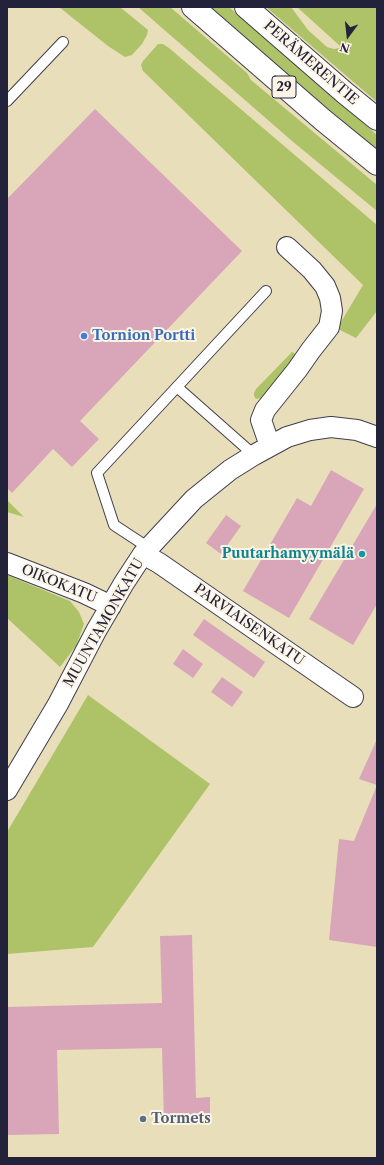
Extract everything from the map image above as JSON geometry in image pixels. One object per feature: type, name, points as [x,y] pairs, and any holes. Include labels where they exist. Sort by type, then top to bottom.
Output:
[{"type":"highway","name":"29","points":[[193,7],[323,120],[377,164]]},
{"type":"highway","name":"PERÄMERENTIE","points":[[246,7],[377,119]]},
{"type":"street","points":[[262,451],[262,420],[265,410],[330,326],[332,311],[330,298],[325,286],[312,270],[287,247]]},
{"type":"street","name":"MUUNTAMONKATU","points":[[7,790],[58,704],[124,583],[146,551],[194,499],[230,470],[287,437],[310,430],[331,427],[357,430],[377,437]]},
{"type":"street","name":"PARVIAISENKATU","points":[[146,551],[159,563],[353,697]]},
{"type":"street","name":"OIKOKATU","points":[[7,563],[84,593],[111,606]]},
{"type":"lane","points":[[7,101],[64,42]]},
{"type":"lane","points":[[146,551],[114,525],[97,473],[266,291]]},
{"type":"lane","points":[[177,387],[262,451]]},
{"type":"green space","points":[[59,7],[120,7],[148,30],[147,35],[142,44],[132,55],[125,57],[108,46]]},
{"type":"green space","points":[[138,7],[170,7],[247,73],[251,80],[377,185],[377,211],[292,141]]},
{"type":"green space","points":[[210,7],[229,7],[377,135],[377,152]]},
{"type":"green space","points":[[266,7],[291,7],[308,30],[327,47],[334,49],[339,48],[340,46],[297,7],[377,7],[377,102]]},
{"type":"green space","points":[[158,44],[163,44],[169,48],[377,225],[377,311],[356,338],[340,330],[338,327],[363,285],[143,71],[141,65],[143,61]]},
{"type":"green space","points":[[292,352],[296,356],[262,398],[256,399],[254,393],[256,389]]},
{"type":"green space","points":[[7,500],[24,517],[7,512]]},
{"type":"green space","points":[[7,575],[70,601],[79,612],[84,624],[76,646],[60,667],[7,618]]},
{"type":"green space","points":[[88,695],[210,784],[93,947],[7,954],[7,832]]},
{"type":"building","name":"Tornion Portti","points":[[95,109],[242,251],[80,421],[99,439],[72,467],[53,449],[12,493],[7,488],[7,199]]},
{"type":"building","points":[[331,470],[364,489],[289,618],[243,591],[297,498],[311,506]]},
{"type":"building","name":"Puutarhamyymälä","points":[[377,504],[377,604],[353,645],[309,619]]},
{"type":"building","points":[[226,515],[241,526],[221,554],[206,543]]},
{"type":"building","points":[[204,619],[265,662],[254,678],[193,635]]},
{"type":"building","points":[[183,649],[203,664],[193,678],[173,664]]},
{"type":"building","points":[[222,677],[243,692],[232,707],[211,692]]},
{"type":"building","points":[[377,739],[377,785],[359,779]]},
{"type":"building","points":[[377,785],[377,947],[329,940],[339,839],[354,841]]},
{"type":"building","points":[[192,935],[196,1098],[210,1097],[210,1119],[164,1121],[162,1048],[57,1050],[59,1134],[7,1135],[7,1007],[162,1003],[160,936]]},
{"type":"place","name":"Tornion Portti","points":[[84,336]]},
{"type":"place","name":"Puutarhamyymälä","points":[[362,554]]},
{"type":"place","name":"Tormets","points":[[143,1119]]}]
